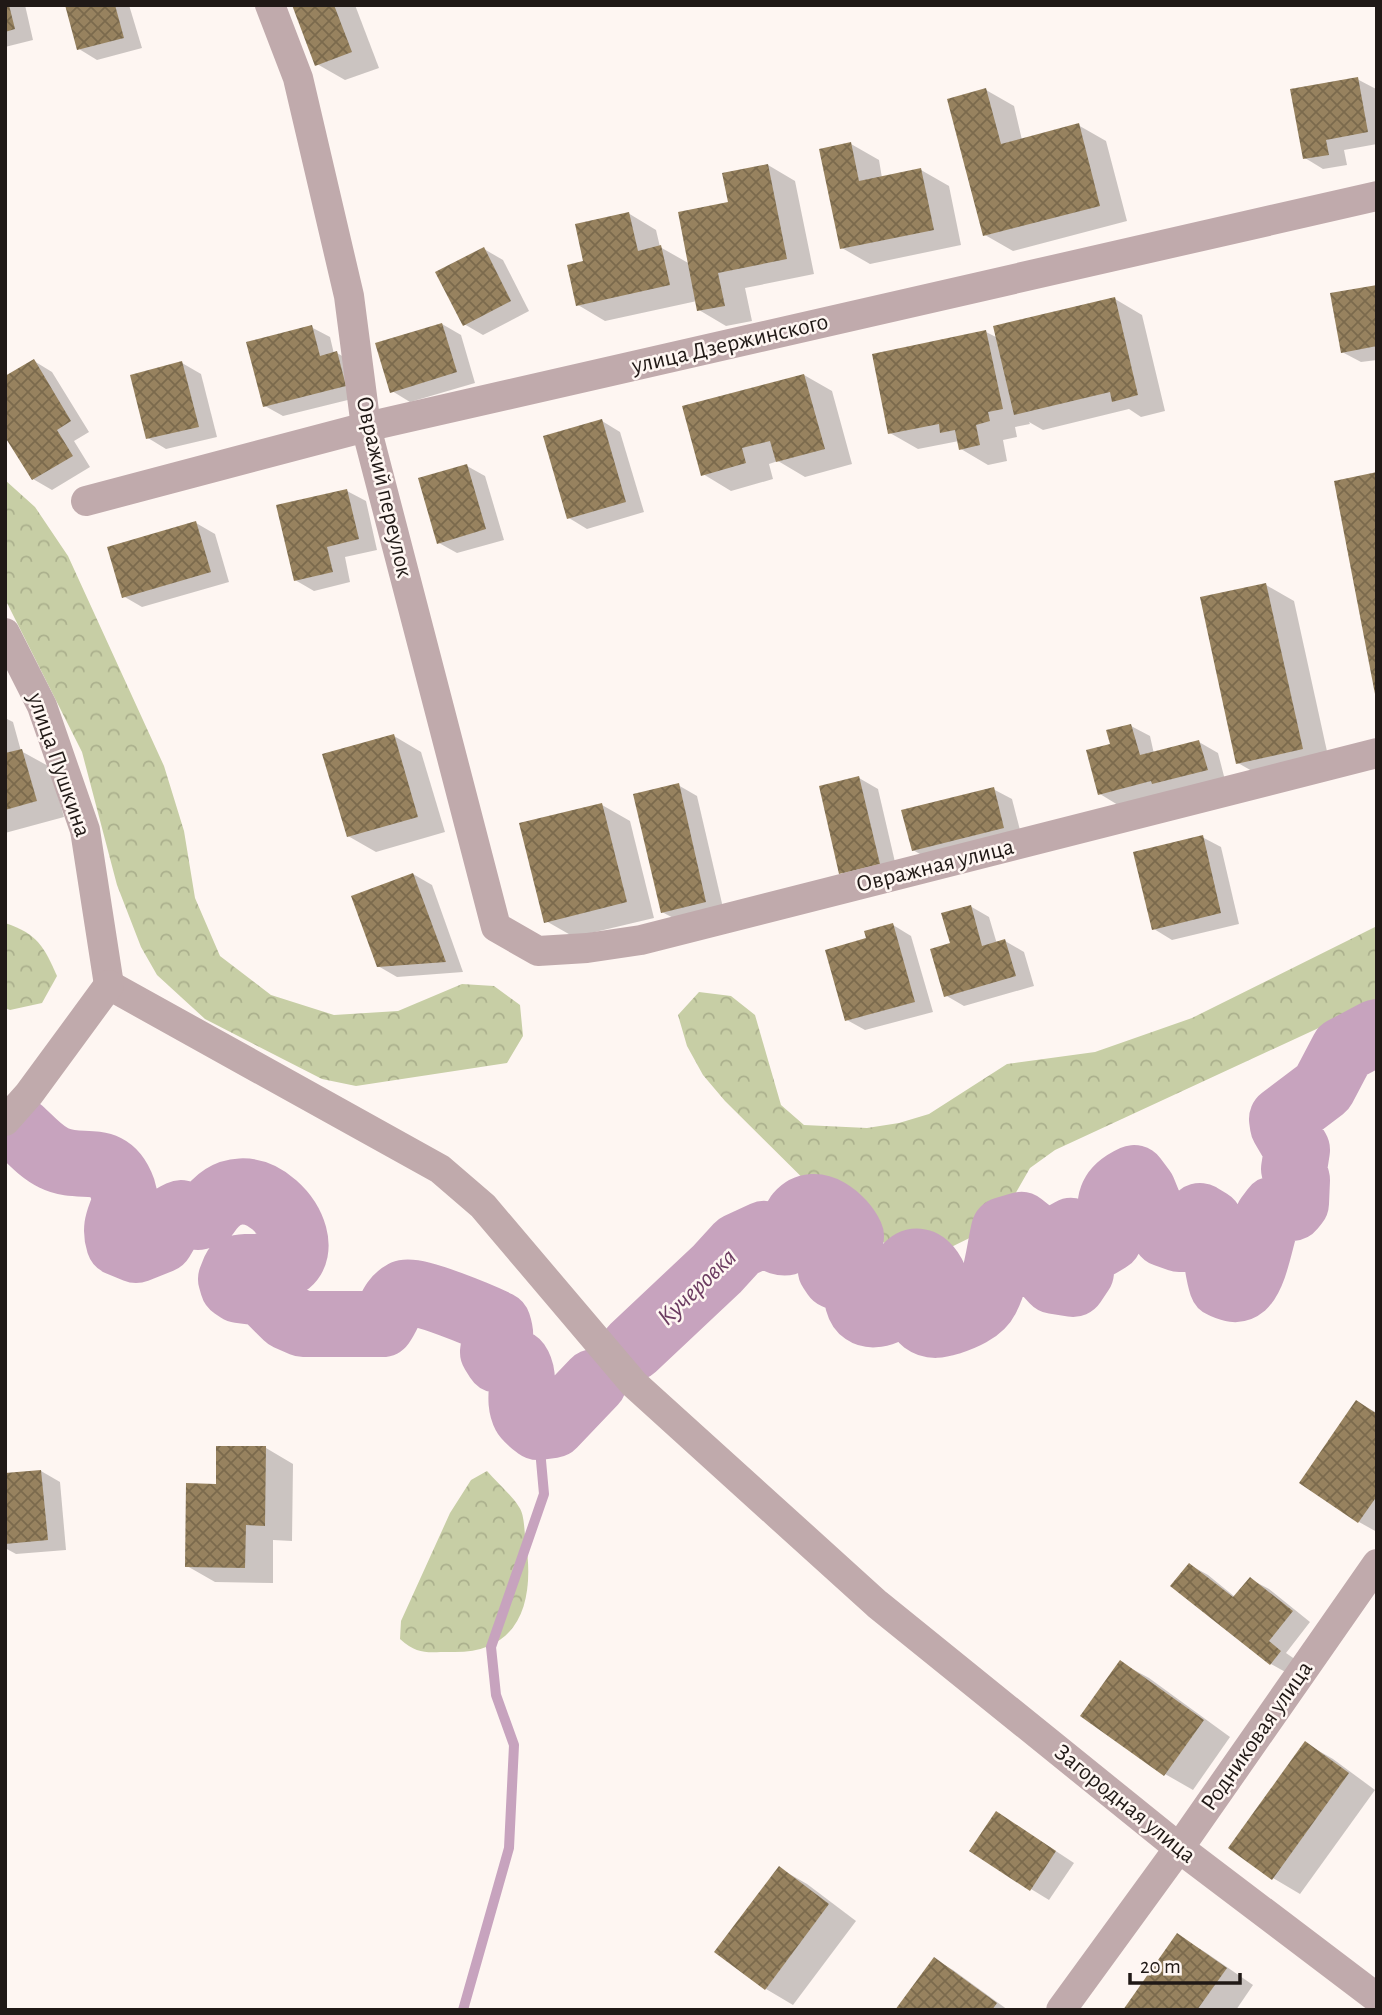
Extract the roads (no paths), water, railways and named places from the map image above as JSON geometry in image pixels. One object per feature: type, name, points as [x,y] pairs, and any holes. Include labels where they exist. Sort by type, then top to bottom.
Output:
[{"type":"street","name":"Овражий переулок","points":[[270,5],[298,78],[349,296],[366,427],[496,927]]},
{"type":"street","name":"улица Дзержинского","points":[[86,501],[366,427],[1377,196]]},
{"type":"street","name":"улица Пушкина","points":[[5,633],[42,706],[85,830],[108,985]]},
{"type":"street","name":"Овражная улица","points":[[496,927],[538,951],[587,948],[640,940],[1377,753]]},
{"type":"street","points":[[5,1121],[29,1094],[108,985]]},
{"type":"street","name":"Загородная улица","points":[[108,985],[440,1169],[483,1206],[634,1384],[877,1604],[1179,1848],[1377,1998]]},
{"type":"street","name":"Родниковая улица","points":[[1061,2010],[1179,1848],[1377,1564]]},
{"type":"waterway","name":"Кучеровка","points":[[633,1348],[738,1246],[764,1234],[780,1242],[789,1241],[798,1215],[813,1207],[821,1208],[835,1216],[851,1236],[848,1249],[835,1257],[831,1270],[835,1276],[856,1285],[858,1302],[864,1312],[869,1314],[880,1313],[895,1305],[903,1272],[912,1263],[918,1262],[933,1274],[937,1289],[935,1298],[923,1314],[924,1321],[939,1325],[970,1314],[980,1307],[990,1291],[1004,1230],[1021,1225],[1040,1240],[1041,1267],[1054,1281],[1073,1284],[1081,1272],[1065,1247],[1062,1236],[1071,1231],[1099,1245],[1109,1239],[1112,1197],[1116,1190],[1134,1178],[1165,1234],[1184,1239],[1189,1236],[1200,1216],[1210,1222],[1222,1285],[1238,1289],[1251,1273],[1268,1217],[1274,1209],[1292,1208],[1296,1203],[1297,1180],[1294,1169],[1297,1150],[1283,1126],[1282,1119],[1323,1088],[1343,1050],[1377,1032]]},
{"type":"waterway","name":"Кучеровка","points":[[20,1130],[54,1158],[64,1162],[94,1164],[110,1170],[117,1178],[125,1197],[117,1227],[119,1243],[136,1250],[161,1240],[175,1216],[181,1213],[198,1217],[206,1215],[223,1197],[241,1191],[259,1195],[274,1205],[287,1219],[294,1235],[295,1251],[284,1265],[235,1269],[231,1279],[233,1286],[239,1290],[263,1293],[287,1317],[303,1324],[382,1324],[396,1299],[404,1293],[411,1293],[490,1320],[498,1324],[500,1333],[493,1352],[498,1360],[517,1363],[522,1375],[523,1409],[526,1417],[538,1427],[553,1425],[594,1382]]},
{"type":"waterway","points":[[463,2010],[509,1848],[514,1745],[496,1695],[491,1647],[544,1494],[538,1427]]}]
